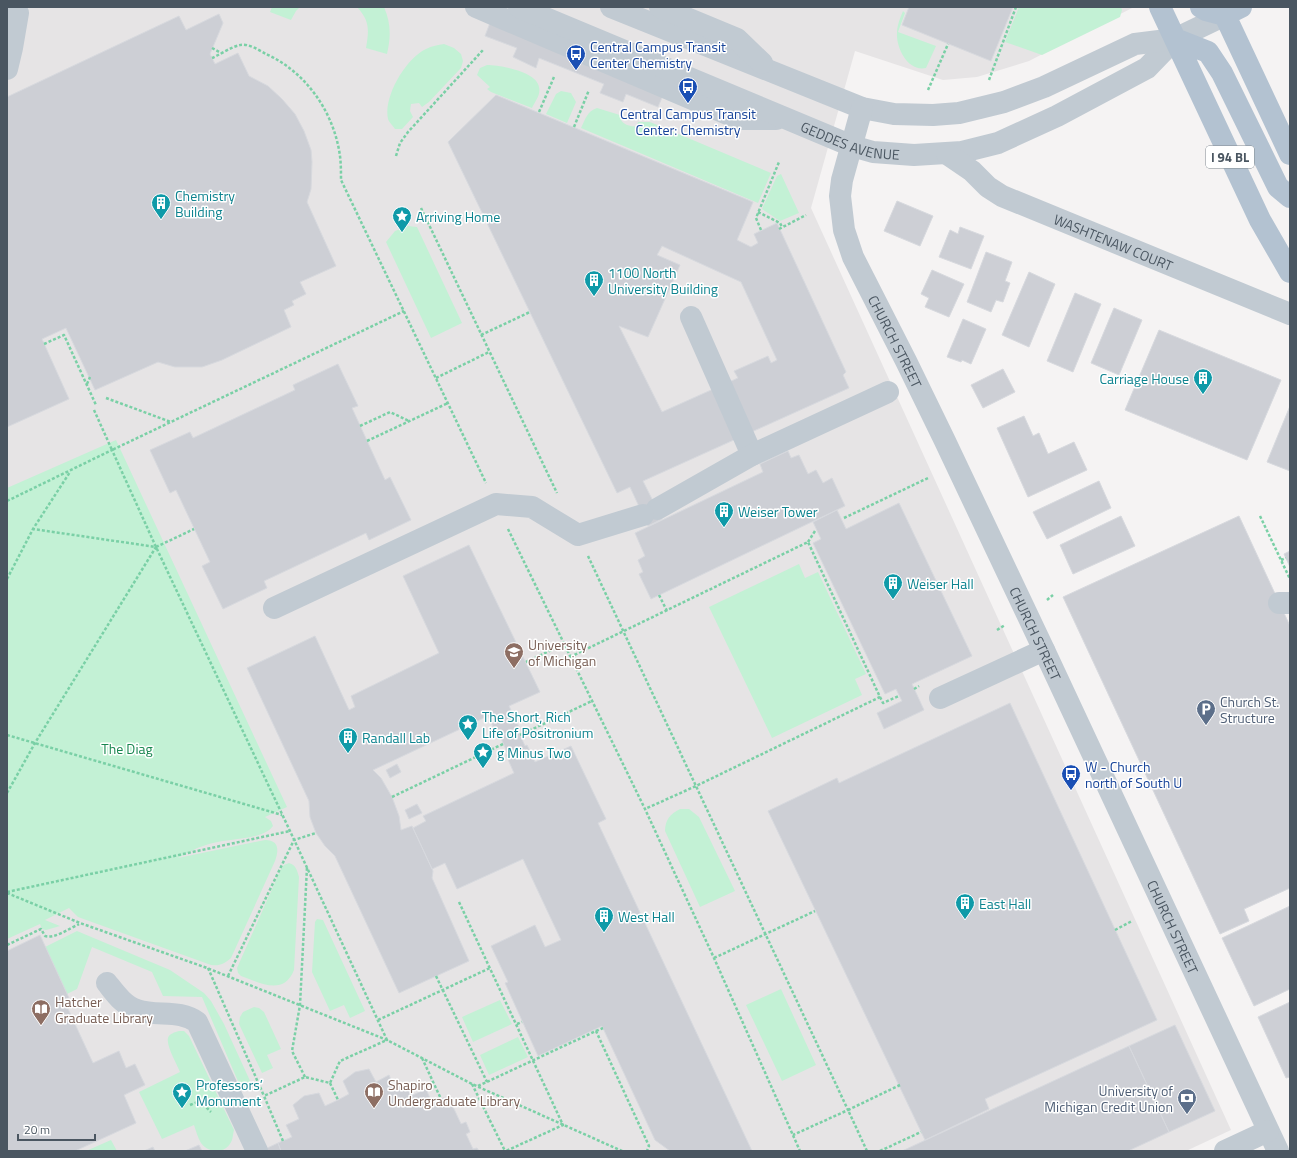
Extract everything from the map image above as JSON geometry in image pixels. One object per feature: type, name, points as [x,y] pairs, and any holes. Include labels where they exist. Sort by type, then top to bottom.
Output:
[{"type":"main road","name":"I 94 BL","points":[[1160,7],[1260,220],[1290,272]]},
{"type":"main road","points":[[1201,7],[1206,10],[1229,10],[1290,154]]},
{"type":"main road","points":[[1175,39],[1208,52],[1222,74],[1278,187],[1290,197]]},
{"type":"street","points":[[476,7],[739,119],[787,119]]},
{"type":"street","name":"GEDDES AVENUE","points":[[519,7],[852,146],[873,152],[914,156],[947,154],[976,149],[998,143],[1057,116],[1147,68],[1175,39],[1229,10]]},
{"type":"street","name":"GEDDES AVENUE","points":[[612,7],[862,108],[912,116],[959,113],[1004,102],[1044,86],[1135,44],[1175,39]]},
{"type":"street","points":[[660,7],[737,39],[772,72]]},
{"type":"street","points":[[7,69],[19,13]]},
{"type":"street","name":"CHURCH STREET","points":[[862,108],[842,180],[840,196],[844,230],[853,258],[906,361],[1044,650],[1278,1151]]},
{"type":"street","name":"WASHTENAW COURT","points":[[947,154],[972,171],[988,187],[1002,196],[1290,314]]},
{"type":"street","points":[[691,317],[752,455]]},
{"type":"street","points":[[274,608],[496,504],[532,507],[578,535],[650,512],[752,455],[888,392]]},
{"type":"street","points":[[940,698],[1044,650]]},
{"type":"street","points":[[107,983],[118,997],[136,1010],[152,1014],[183,1016],[191,1018],[197,1022],[257,1151]]},
{"type":"street","points":[[1225,1151],[1268,1132]]},
{"type":"path","points":[[988,84],[1016,7]]},
{"type":"path","points":[[928,90],[948,44]]},
{"type":"path","points":[[212,58],[241,45],[258,50],[275,58],[299,76],[316,95],[326,112],[338,146],[341,180],[496,504],[645,809],[714,958],[800,1151]]},
{"type":"path","points":[[212,48],[222,54]]},
{"type":"path","points":[[396,156],[400,142],[408,132],[484,50]]},
{"type":"path","points":[[539,112],[554,77]]},
{"type":"path","points":[[574,127],[589,90]]},
{"type":"path","points":[[761,230],[756,218],[779,162]]},
{"type":"path","points":[[758,212],[780,223],[780,228],[806,215]]},
{"type":"path","points":[[7,501],[404,312]]},
{"type":"path","points":[[481,335],[530,312]]},
{"type":"path","points":[[44,344],[64,335],[96,405]]},
{"type":"path","points":[[436,378],[489,352]]},
{"type":"path","points":[[87,385],[90,377]]},
{"type":"path","points":[[106,398],[171,422]]},
{"type":"path","points":[[367,441],[448,403]]},
{"type":"path","points":[[94,410],[156,547],[307,866],[387,1040]]},
{"type":"path","points":[[360,426],[390,412],[409,421]]},
{"type":"path","points":[[7,579],[33,529],[70,471]]},
{"type":"path","points":[[844,518],[928,478]]},
{"type":"path","points":[[1260,516],[1290,580]]},
{"type":"path","points":[[33,529],[156,547]]},
{"type":"path","points":[[7,793],[35,743],[156,547],[194,529]]},
{"type":"path","points":[[570,657],[808,542],[815,531]]},
{"type":"path","points":[[808,542],[883,703],[899,696]]},
{"type":"path","points":[[1281,560],[1286,558]]},
{"type":"path","points":[[659,595],[667,611]]},
{"type":"path","points":[[526,662],[564,644]]},
{"type":"path","points":[[645,809],[880,697]]},
{"type":"path","points":[[520,735],[592,701]]},
{"type":"path","points":[[7,735],[283,816]]},
{"type":"path","points":[[392,797],[503,744]]},
{"type":"path","points":[[696,786],[764,934],[867,1151]]},
{"type":"path","points":[[7,893],[290,831]]},
{"type":"path","points":[[228,976],[294,840],[316,833]]},
{"type":"path","points":[[304,1077],[292,1051],[300,1005],[307,866]]},
{"type":"path","points":[[7,893],[80,923],[228,976],[387,1040],[472,1084],[622,1151]]},
{"type":"path","points":[[459,902],[564,1125]]},
{"type":"path","points":[[714,958],[815,911]]},
{"type":"path","points":[[1114,930],[1132,921]]},
{"type":"path","points":[[7,945],[41,929],[45,936],[48,937],[56,935],[80,923]]},
{"type":"path","points":[[207,968],[283,1141]]},
{"type":"path","points":[[378,1020],[490,968]]},
{"type":"path","points":[[436,976],[487,1082]]},
{"type":"path","points":[[517,1024],[522,1022]]},
{"type":"path","points":[[478,1086],[601,1028]]},
{"type":"path","points":[[596,1031],[649,1146],[647,1151]]},
{"type":"path","points":[[338,1100],[330,1083],[340,1060],[387,1040]]},
{"type":"path","points":[[421,1057],[441,1100]]},
{"type":"path","points":[[264,1096],[304,1077],[330,1083]]},
{"type":"path","points":[[472,1084],[505,1151],[564,1125]]},
{"type":"path","points":[[793,1135],[900,1085]]},
{"type":"path","points":[[880,1151],[921,1132]]},
{"type":"shaded area","name":"University of Michigan","points":[[7,7],[1134,7],[1029,61],[977,77],[943,80],[855,51],[811,208],[1231,1130],[1186,1151],[7,1151]]},
{"type":"green space","points":[[272,7],[300,7],[291,20],[270,12]]},
{"type":"green space","points":[[357,7],[384,7],[390,30],[387,54],[366,48],[368,26]]},
{"type":"green space","points":[[1019,7],[1121,7],[1122,10],[1120,17],[1042,55],[1005,42]]},
{"type":"green space","points":[[903,11],[905,13],[898,32],[936,46],[926,68],[920,68],[909,63],[901,52],[897,39],[897,33]]},
{"type":"green space","points":[[444,44],[454,48],[461,54],[463,61],[461,68],[429,102],[422,107],[419,103],[411,104],[410,111],[413,117],[402,129],[395,129],[388,119],[387,110],[389,100],[398,79],[404,69],[418,54],[430,47]]},
{"type":"green space","points":[[487,65],[517,70],[532,77],[537,82],[539,93],[532,108],[491,92],[487,89],[490,87],[477,75],[480,68]]},
{"type":"green space","points":[[561,91],[571,93],[576,102],[567,123],[546,114],[556,94]]},
{"type":"green space","points":[[597,108],[623,116],[621,120],[630,126],[637,126],[638,122],[650,122],[771,173],[758,203],[581,128],[591,111]]},
{"type":"green space","points":[[781,174],[799,213],[780,221],[762,209],[777,176]]},
{"type":"green space","points":[[408,226],[417,227],[462,323],[431,338],[386,242],[395,231]]},
{"type":"green space","name":"The Diag","points":[[116,440],[287,807],[265,817],[271,821],[273,826],[268,831],[252,837],[202,846],[178,858],[265,840],[270,840],[277,846],[275,861],[231,958],[219,965],[211,965],[78,917],[69,908],[45,920],[60,926],[46,930],[42,929],[40,924],[7,939],[7,488]]},
{"type":"green space","points":[[799,564],[805,578],[818,572],[866,674],[855,679],[862,695],[772,738],[709,607]]},
{"type":"green space","points":[[680,809],[689,809],[699,817],[735,891],[700,907],[665,831],[669,818],[673,813]]},
{"type":"green space","points":[[289,863],[295,866],[299,877],[294,970],[290,978],[284,983],[278,985],[263,984],[241,976],[238,973],[237,968],[281,869],[284,865]]},
{"type":"green space","points":[[317,919],[323,920],[365,1011],[350,1018],[344,1005],[330,1011],[312,972],[315,922]]},
{"type":"green space","points":[[77,931],[170,970],[204,993],[211,1001],[224,1024],[251,1083],[249,1089],[243,1090],[240,1086],[202,997],[163,996],[152,972],[92,947],[77,989],[67,994],[45,947]]},
{"type":"green space","points":[[781,989],[816,1065],[782,1081],[746,1005]]},
{"type":"green space","points":[[500,1000],[512,1024],[473,1042],[462,1017]]},
{"type":"green space","points":[[254,1007],[259,1008],[264,1012],[281,1049],[267,1055],[273,1068],[262,1073],[239,1024],[240,1017],[243,1012]]},
{"type":"green space","points":[[179,1031],[184,1031],[189,1036],[234,1130],[230,1145],[222,1150],[213,1151],[204,1147],[194,1125],[162,1139],[139,1092],[180,1072],[170,1050],[168,1041],[170,1035]]},
{"type":"green space","points":[[518,1037],[528,1057],[489,1075],[480,1055]]},
{"type":"green space","points":[[111,1140],[117,1151],[86,1151]]},
{"type":"building","points":[[909,7],[1013,7],[991,61],[902,25]]},
{"type":"building","name":"Chemistry Building","points":[[219,14],[223,23],[210,54],[215,64],[238,53],[249,76],[268,86],[282,99],[295,114],[304,131],[311,150],[312,162],[311,189],[307,202],[336,266],[300,282],[306,294],[292,301],[294,305],[284,310],[291,327],[222,360],[202,367],[175,367],[158,362],[95,390],[66,328],[42,339],[69,399],[7,427],[7,97],[179,16],[186,30]]},
{"type":"building","points":[[493,15],[666,88],[658,107],[626,94],[623,102],[600,93],[604,84],[539,58],[536,68],[513,57],[517,48],[485,36]]},
{"type":"building","name":"1100 North University Building","points":[[496,95],[753,202],[737,240],[751,247],[758,243],[754,234],[777,223],[846,372],[843,375],[849,388],[643,481],[662,519],[648,526],[630,487],[617,493],[448,142]],"holes":[[[662,246],[741,282],[777,360],[771,363],[768,356],[734,371],[738,378],[662,412],[619,326],[648,337],[680,265],[657,255]]]},
{"type":"building","points":[[897,201],[933,216],[920,246],[884,231]]},
{"type":"building","points":[[960,227],[984,236],[971,269],[939,257],[950,230],[958,234]]},
{"type":"building","points":[[986,252],[1012,262],[1005,281],[1010,283],[1003,302],[996,300],[991,312],[967,302]]},
{"type":"building","points":[[932,270],[964,284],[949,317],[925,307],[929,298],[921,294]]},
{"type":"building","points":[[1029,272],[1055,284],[1029,347],[1002,335]]},
{"type":"building","points":[[1075,293],[1101,304],[1073,372],[1047,361]]},
{"type":"building","points":[[1114,308],[1142,320],[1119,375],[1091,363]]},
{"type":"building","points":[[963,319],[986,329],[971,364],[962,360],[961,362],[947,357]]},
{"type":"building","name":"Carriage House","points":[[1159,330],[1281,380],[1247,460],[1125,410]]},
{"type":"building","points":[[338,364],[358,406],[352,408],[385,480],[390,477],[411,520],[369,540],[366,533],[264,581],[267,588],[223,609],[202,566],[210,562],[176,490],[170,493],[150,450],[190,432],[193,438],[295,390],[293,385]]},
{"type":"building","points":[[1003,369],[1015,392],[983,408],[971,385]]},
{"type":"building","points":[[1290,406],[1290,471],[1267,462]]},
{"type":"building","points":[[1024,416],[1033,436],[1039,433],[1048,454],[1074,442],[1087,470],[1028,497],[997,428]]},
{"type":"building","name":"Weiser Tower","points":[[788,451],[791,458],[799,455],[808,474],[816,470],[823,483],[832,478],[845,506],[651,599],[639,574],[643,572],[638,560],[645,556],[635,533],[763,472],[760,464]]},
{"type":"building","points":[[1099,481],[1111,508],[1047,539],[1033,512]]},
{"type":"building","name":"Weiser Hall","points":[[899,503],[972,656],[912,684],[924,710],[884,729],[877,713],[902,701],[896,689],[885,694],[813,543],[821,539],[813,522],[837,510],[846,529]]},
{"type":"building","points":[[1121,516],[1135,546],[1073,574],[1060,545]]},
{"type":"building","name":"Church St. Structure","points":[[1239,516],[1290,626],[1290,888],[1244,909],[1249,921],[1220,934],[1063,597]]},
{"type":"building","name":"Randall Lab","points":[[469,545],[540,692],[509,706],[519,727],[498,737],[488,716],[373,770],[381,778],[392,797],[399,816],[401,830],[412,826],[433,871],[432,878],[469,961],[399,993],[335,856],[325,846],[316,833],[310,817],[309,801],[247,668],[315,636],[349,710],[355,707],[351,696],[439,653],[403,576]]},
{"type":"building","points":[[1290,551],[1290,567],[1284,554]]},
{"type":"building","name":"East Hall","points":[[1010,703],[1157,1020],[985,1099],[989,1109],[925,1140],[768,811],[837,778],[839,783]]},
{"type":"building","name":"West Hall","points":[[517,728],[525,746],[527,745],[535,762],[571,746],[606,819],[598,823],[752,1151],[670,1151],[655,1140],[602,1026],[538,1056],[505,983],[508,982],[491,946],[535,925],[545,947],[561,940],[523,859],[457,889],[445,863],[432,869],[413,828],[426,821],[423,816],[514,773],[500,736]]},
{"type":"building","points":[[397,764],[401,772],[390,778],[386,770]]},
{"type":"building","points":[[417,804],[422,813],[409,819],[405,810]]},
{"type":"building","points":[[1290,906],[1290,989],[1254,1006],[1222,938]]},
{"type":"building","name":"Hatcher Graduate Library","points":[[40,935],[69,998],[64,1000],[93,1063],[119,1051],[126,1068],[135,1064],[145,1085],[124,1095],[136,1123],[75,1151],[7,1151],[7,951]]},
{"type":"building","points":[[1290,1002],[1290,1077],[1286,1078],[1258,1017]]},
{"type":"building","points":[[1175,1025],[1215,1111],[1169,1132],[1129,1046]]},
{"type":"building","points":[[1129,1046],[1169,1132],[1128,1151],[902,1151]]},
{"type":"building","name":"Shapiro Undergraduate Library","points":[[369,1069],[376,1082],[389,1075],[395,1089],[407,1083],[413,1095],[426,1089],[432,1103],[448,1096],[461,1124],[466,1122],[470,1132],[466,1134],[473,1149],[477,1148],[479,1151],[281,1151],[278,1143],[292,1137],[286,1125],[299,1119],[293,1105],[304,1096],[319,1093],[325,1106],[338,1100],[349,1094],[343,1081],[355,1072]]},
{"type":"building","points":[[278,1143],[281,1151],[261,1151]]},
{"type":"building","points":[[199,1145],[202,1151],[185,1151]]},
{"type":"building","points":[[153,1147],[155,1151],[144,1151]]},
{"type":"place","name":"Central Campus Transit Center Chemistry","points":[[576,71]]},
{"type":"place","name":"Central Campus Transit Center: Chemistry","points":[[688,104]]},
{"type":"place","name":"Chemistry Building","points":[[161,220]]},
{"type":"place","name":"Arriving Home","points":[[402,233]]},
{"type":"place","name":"1100 North University Building","points":[[594,297]]},
{"type":"place","name":"Carriage House","points":[[1203,395]]},
{"type":"place","name":"Weiser Tower","points":[[724,528]]},
{"type":"place","name":"Weiser Hall","points":[[893,600]]},
{"type":"place","name":"University of Michigan","points":[[514,669]]},
{"type":"place","name":"Church St. Structure","points":[[1206,726]]},
{"type":"place","name":"The Short, Rich Life of Positronium","points":[[468,741]]},
{"type":"place","name":"Randall Lab","points":[[348,754]]},
{"type":"place","name":"g Minus Two","points":[[483,769]]},
{"type":"place","name":"W - Church north of South U","points":[[1071,791]]},
{"type":"place","name":"East Hall","points":[[965,920]]},
{"type":"place","name":"West Hall","points":[[604,933]]},
{"type":"place","name":"Hatcher Graduate Library","points":[[41,1026]]},
{"type":"place","name":"Professors’ Monument","points":[[182,1109]]},
{"type":"place","name":"Shapiro Undergraduate Library","points":[[374,1109]]},
{"type":"place","name":"University of Michigan Credit Union","points":[[1187,1115]]}]
